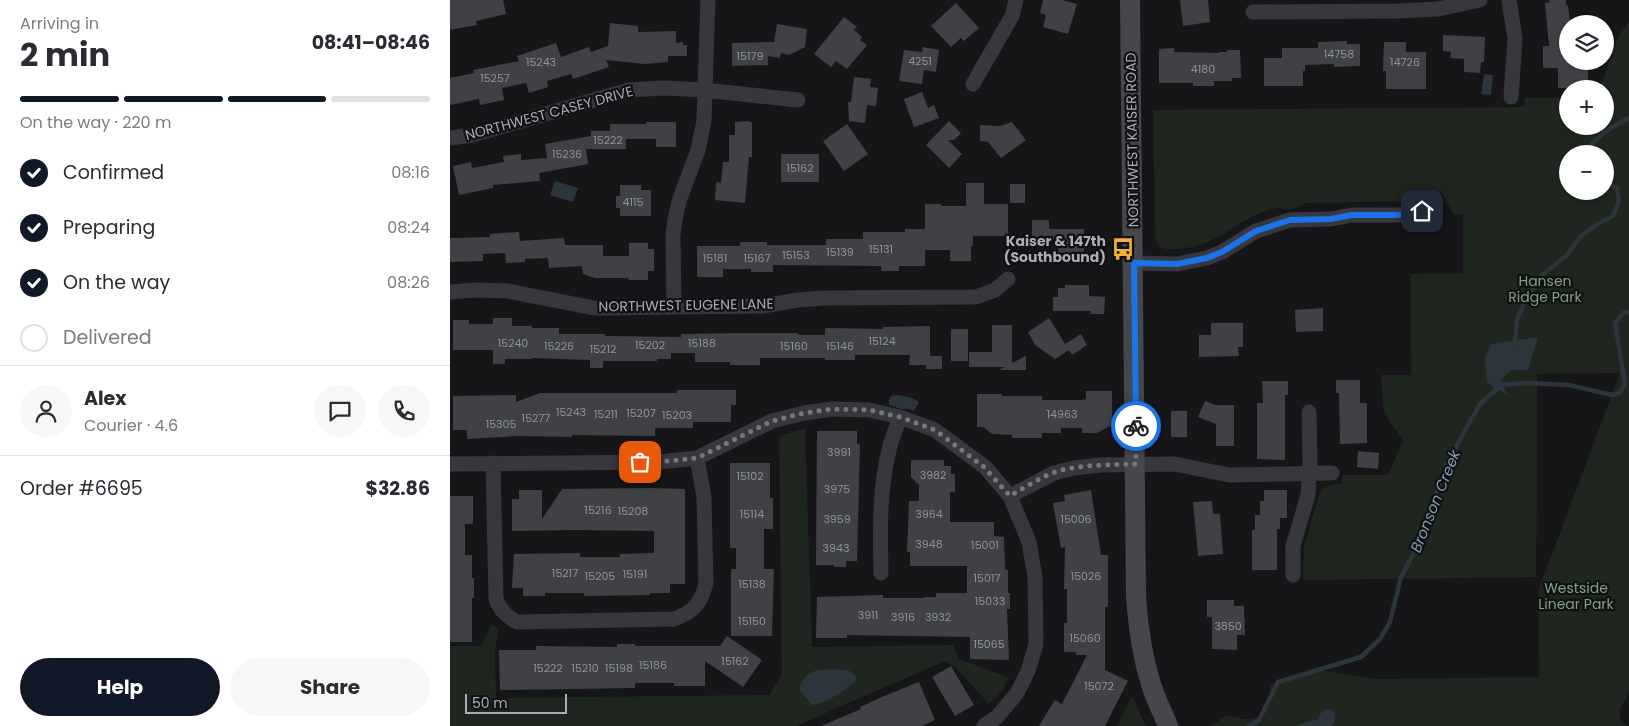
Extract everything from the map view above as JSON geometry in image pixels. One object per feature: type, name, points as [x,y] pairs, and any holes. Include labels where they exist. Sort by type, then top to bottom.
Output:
[{"type":"main road","name":"NORTHWEST KAISER ROAD","points":[[1130,0],[1138,626],[1152,687],[1168,726]]},
{"type":"street","points":[[674,306],[673,236],[675,219],[680,198],[698,150],[704,122],[708,0]]},
{"type":"street","points":[[973,84],[1012,16],[1016,0]]},
{"type":"street","points":[[1254,12],[1406,11],[1438,9],[1480,0]]},
{"type":"street","points":[[1509,0],[1515,39],[1511,97]]},
{"type":"street","name":"NORTHWEST CASEY DRIVE","points":[[450,138],[472,135],[628,90],[664,88],[704,90],[798,100]]},
{"type":"street","points":[[1134,263],[1177,264],[1207,258],[1222,252],[1256,231],[1290,220],[1331,219],[1352,215],[1398,215],[1422,211]]},
{"type":"street","name":"NORTHWEST EUGENE LANE","points":[[450,292],[475,290],[508,291],[594,308],[762,306],[823,298],[976,297],[995,290],[1008,279]]},
{"type":"street","points":[[450,464],[658,462],[697,458],[772,421],[804,413],[832,409],[869,410],[900,417],[935,430],[984,467],[1010,496],[1028,542],[1035,577],[1036,644],[1028,671],[1018,693],[997,718],[984,726]]},
{"type":"street","points":[[1293,574],[1293,546],[1307,500],[1310,412]]},
{"type":"street","points":[[881,573],[880,523],[882,490],[890,445],[900,417]]},
{"type":"street","points":[[493,463],[496,599],[500,609],[507,616],[518,622],[674,619],[687,615],[696,606],[703,596],[706,583],[704,497],[697,458]]},
{"type":"street","points":[[1010,496],[1054,473],[1100,465],[1174,464],[1229,475],[1332,473]]},
{"type":"green space","points":[[1629,21],[1629,691],[1620,709],[1620,720],[1626,726],[1211,726],[1226,715],[1246,719],[1261,716],[1266,709],[1271,684],[1318,670],[1376,679],[1539,677],[1538,591],[1620,373],[1537,374],[1536,577],[1303,580],[1304,546],[1321,489],[1331,485],[1342,484],[1342,475],[1388,475],[1403,440],[1384,413],[1381,375],[1411,375],[1410,274],[1463,273],[1463,214],[1453,214],[1441,191],[1407,201],[1305,203],[1293,209],[1272,208],[1202,244],[1176,249],[1162,248],[1155,238],[1153,110],[1524,107],[1525,98],[1559,98],[1559,135],[1614,135],[1614,80],[1603,80],[1606,70],[1614,70],[1614,48],[1617,39]]},
{"type":"green space","points":[[805,428],[812,647],[953,645],[959,659],[1009,678],[1002,690],[989,704],[955,667],[945,661],[796,726],[450,726],[450,646],[481,646],[492,624],[499,630],[495,650],[496,698],[769,695],[782,674],[779,436]]},
{"type":"green space","points":[[1132,696],[1146,726],[1117,726]]},
{"type":"shaded area","points":[[1484,74],[1493,75],[1491,95],[1481,94]]},
{"type":"shaded area","points":[[555,181],[578,188],[573,202],[550,195]]},
{"type":"shaded area","points":[[1538,337],[1528,370],[1512,370],[1501,379],[1507,395],[1487,382],[1485,359],[1491,344]]},
{"type":"shaded area","points":[[891,396],[908,397],[919,402],[914,411],[901,409],[889,405]]},
{"type":"shaded area","points":[[848,670],[855,675],[857,680],[842,692],[823,702],[812,705],[799,688],[805,677],[813,672]]},
{"type":"shaded area","points":[[1325,709],[1332,710],[1335,714],[1332,726],[1295,726],[1318,719]]},
{"type":"building","points":[[450,0],[503,0],[506,14],[476,21],[477,25],[450,30]]},
{"type":"building","points":[[1043,0],[1062,0],[1077,4],[1068,34],[1043,27],[1046,15],[1040,13]]},
{"type":"building","points":[[1180,0],[1208,0],[1210,22],[1183,26]]},
{"type":"building","points":[[1549,0],[1566,0],[1566,6],[1568,5],[1569,15],[1559,15],[1559,70],[1588,70],[1588,80],[1559,80],[1558,88],[1558,68],[1543,68],[1543,46],[1549,46],[1545,3],[1550,2]]},
{"type":"building","points":[[956,3],[979,28],[964,41],[961,38],[951,47],[931,26]]},
{"type":"building","points":[[844,17],[857,27],[854,30],[862,37],[860,40],[867,45],[847,69],[836,61],[831,67],[814,54]]},
{"type":"building","points":[[610,23],[638,26],[638,32],[676,31],[676,43],[683,42],[683,45],[687,45],[687,56],[668,56],[668,62],[645,64],[606,60],[609,67],[573,79],[571,74],[547,81],[548,87],[529,93],[526,83],[502,88],[504,100],[480,105],[479,99],[450,105],[450,78],[474,73],[473,70],[519,61],[517,56],[556,43],[561,57],[589,47],[591,52],[608,46]]},
{"type":"building","points":[[777,24],[807,29],[805,47],[789,55],[781,53],[780,58],[768,56],[768,65],[732,66],[732,43],[774,42]]},
{"type":"building","points":[[1443,35],[1485,37],[1484,62],[1481,62],[1480,73],[1464,72],[1464,59],[1450,58],[1451,52],[1443,51]]},
{"type":"building","points":[[1347,41],[1347,44],[1360,44],[1360,66],[1334,67],[1334,64],[1305,65],[1303,86],[1264,86],[1264,58],[1282,58],[1282,48],[1318,48],[1318,42]]},
{"type":"building","points":[[1384,42],[1406,42],[1406,52],[1426,52],[1426,89],[1386,89],[1386,71],[1383,71]]},
{"type":"building","points":[[923,47],[939,50],[936,72],[924,70],[922,84],[899,81],[904,50],[922,52]]},
{"type":"building","points":[[1174,48],[1174,52],[1219,53],[1227,52],[1227,50],[1240,50],[1241,78],[1232,78],[1232,81],[1214,81],[1214,86],[1193,86],[1193,83],[1159,83],[1159,49]]},
{"type":"building","points":[[854,77],[871,79],[870,87],[878,88],[876,106],[867,105],[865,123],[849,121],[848,102],[851,102]]},
{"type":"building","points":[[922,92],[928,108],[934,105],[939,118],[914,127],[904,99]]},
{"type":"building","points":[[949,121],[961,133],[954,140],[948,140],[962,154],[949,168],[926,145]]},
{"type":"building","points":[[646,122],[676,122],[676,147],[656,147],[656,139],[626,139],[626,149],[586,149],[588,164],[539,173],[540,181],[493,185],[493,188],[459,195],[453,166],[471,162],[472,168],[504,162],[503,156],[521,154],[521,160],[547,158],[545,144],[591,136],[591,131],[610,131],[610,124],[646,124]]},
{"type":"building","points":[[735,122],[752,122],[752,157],[749,157],[745,203],[715,200],[716,182],[721,183],[723,162],[729,162],[729,135],[735,135]]},
{"type":"building","points":[[1012,122],[1026,140],[1001,158],[988,142],[980,141],[980,125],[1000,126]]},
{"type":"building","points":[[847,124],[868,154],[844,171],[823,141]]},
{"type":"building","points":[[781,154],[819,154],[819,182],[781,182]]},
{"type":"building","points":[[966,183],[984,183],[984,204],[1008,204],[1008,236],[973,236],[971,261],[950,261],[950,250],[925,250],[925,266],[899,266],[899,271],[881,271],[881,266],[773,265],[773,272],[751,272],[751,269],[723,269],[723,277],[697,277],[697,246],[740,246],[740,242],[767,242],[767,245],[826,245],[826,239],[863,239],[863,232],[905,232],[905,229],[925,229],[925,204],[966,206]]},
{"type":"building","points":[[1010,184],[1025,184],[1025,203],[1010,203]]},
{"type":"building","points":[[620,185],[641,185],[641,190],[651,190],[651,216],[620,216],[620,208],[616,208],[616,196],[620,196]]},
{"type":"building","points":[[1032,220],[1049,220],[1049,229],[1084,229],[1084,255],[1058,255],[1058,240],[1032,240]]},
{"type":"building","points":[[519,232],[520,241],[564,238],[565,245],[603,245],[603,256],[629,256],[629,243],[648,243],[648,249],[654,249],[654,271],[648,271],[648,280],[595,278],[583,274],[582,266],[549,268],[548,258],[525,259],[525,262],[506,263],[505,253],[483,254],[483,261],[450,262],[450,238],[490,237],[490,234]]},
{"type":"building","points":[[1065,285],[1089,285],[1089,296],[1105,297],[1104,314],[1090,314],[1091,311],[1053,311],[1053,297],[1058,297],[1058,288],[1065,288]]},
{"type":"building","points":[[1323,308],[1323,331],[1296,332],[1295,310]]},
{"type":"building","points":[[493,318],[512,318],[512,326],[559,328],[559,334],[605,334],[605,336],[681,337],[681,334],[742,333],[825,335],[825,328],[883,329],[883,327],[930,326],[930,356],[942,356],[942,369],[926,369],[926,365],[909,365],[910,355],[855,355],[855,360],[760,358],[760,365],[730,365],[730,362],[695,362],[695,353],[671,353],[671,359],[657,359],[657,361],[603,361],[603,368],[590,368],[590,360],[505,359],[505,364],[493,364],[493,350],[453,350],[453,320],[469,320],[469,324],[493,324]]},
{"type":"building","points":[[1049,318],[1069,350],[1055,359],[1035,345],[1028,332]]},
{"type":"building","points":[[1211,323],[1243,323],[1243,347],[1238,347],[1239,356],[1199,357],[1199,335],[1211,335]]},
{"type":"building","points":[[992,325],[1012,325],[1012,363],[1026,356],[1026,370],[998,370],[1005,367],[969,367],[969,352],[992,352]]},
{"type":"building","points":[[951,329],[968,329],[968,361],[951,361]]},
{"type":"building","points":[[1081,334],[1087,345],[1072,355],[1065,344]]},
{"type":"building","points":[[1336,380],[1360,380],[1360,403],[1367,403],[1367,443],[1340,444],[1339,393],[1336,393]]},
{"type":"building","points":[[1262,381],[1288,381],[1288,395],[1285,395],[1285,460],[1257,459],[1257,403],[1263,403]]},
{"type":"building","points":[[677,390],[736,390],[736,405],[731,405],[731,422],[693,422],[693,428],[655,428],[655,436],[572,435],[572,437],[517,436],[467,439],[467,430],[453,430],[453,396],[516,395],[516,402],[540,393],[677,393]]},
{"type":"building","points":[[1086,391],[1112,391],[1112,425],[1097,433],[1082,433],[1082,428],[1061,428],[1061,433],[1042,433],[1042,438],[1012,438],[1012,435],[992,434],[983,427],[977,427],[977,394],[1042,396],[1042,400],[1082,400],[1086,399]]},
{"type":"building","points":[[1205,401],[1216,405],[1234,405],[1234,446],[1216,446],[1216,424],[1198,417]]},
{"type":"building","points":[[1171,411],[1187,411],[1187,437],[1171,437]]},
{"type":"building","points":[[817,431],[857,431],[857,444],[860,444],[857,561],[846,561],[846,567],[816,565]]},
{"type":"building","points":[[1358,451],[1379,453],[1378,469],[1357,467]]},
{"type":"building","points":[[911,460],[944,460],[944,466],[951,466],[951,474],[955,474],[955,492],[950,492],[950,522],[994,522],[994,536],[1004,537],[1005,570],[1008,570],[1008,593],[1010,593],[1010,609],[1007,609],[1009,660],[970,659],[970,637],[847,635],[847,638],[816,638],[817,597],[883,595],[883,598],[924,598],[936,597],[936,593],[967,593],[967,566],[910,566],[910,552],[907,552],[909,501],[919,501],[919,485],[911,477]]},
{"type":"building","points":[[730,463],[770,463],[770,498],[773,498],[773,529],[764,529],[764,569],[774,569],[772,636],[731,636],[731,569],[736,569],[736,548],[730,548]]},
{"type":"building","points":[[562,489],[685,489],[685,584],[670,584],[670,593],[650,593],[650,595],[584,596],[584,593],[545,593],[545,596],[523,596],[523,588],[512,588],[514,554],[580,553],[580,557],[620,557],[620,554],[654,553],[654,531],[512,531],[512,499],[519,499],[519,490],[542,490],[542,519]]},
{"type":"building","points":[[1091,490],[1101,555],[1108,555],[1108,607],[1105,607],[1105,670],[1128,681],[1105,726],[1039,726],[1055,700],[1062,704],[1087,655],[1076,655],[1076,652],[1064,652],[1064,623],[1067,623],[1067,589],[1064,589],[1065,547],[1061,548],[1053,503],[1065,501],[1064,495]]},
{"type":"building","points":[[1264,490],[1287,490],[1287,518],[1280,518],[1280,529],[1277,529],[1277,570],[1252,570],[1252,530],[1255,530],[1255,515],[1260,515],[1260,501],[1264,501]]},
{"type":"building","points":[[450,496],[473,496],[473,524],[465,524],[465,555],[472,555],[472,578],[474,578],[472,642],[450,642]]},
{"type":"building","points":[[1212,501],[1213,514],[1220,514],[1223,554],[1198,556],[1193,502]]},
{"type":"building","points":[[1207,600],[1234,600],[1234,606],[1244,606],[1245,635],[1237,635],[1237,650],[1212,649],[1212,617],[1207,617]]},
{"type":"building","points":[[727,636],[762,660],[743,687],[705,661],[705,686],[674,686],[674,683],[635,683],[635,688],[500,690],[499,650],[536,650],[536,646],[617,647],[617,644],[635,644],[635,646],[720,646]]},
{"type":"building","points":[[951,666],[974,705],[955,716],[932,677]]},
{"type":"building","points":[[919,682],[935,720],[922,726],[821,726],[861,709],[860,707],[884,696]]},
{"type":"waterway","points":[[1591,145],[1598,137],[1629,118]]},
{"type":"waterway","points":[[1515,343],[1517,319],[1542,275],[1566,256],[1582,235],[1613,216],[1619,201],[1617,188],[1614,186]]},
{"type":"waterway","name":"Bronson Creek","points":[[1249,726],[1259,720],[1278,682],[1361,657],[1380,639],[1390,622],[1401,577],[1419,543],[1447,463],[1480,404],[1501,385],[1526,383],[1569,385],[1612,395],[1619,393],[1625,385],[1615,323],[1623,313],[1629,312]]},
{"type":"way so far","points":[[640,462],[697,458],[772,421],[804,413],[832,409],[869,410],[900,417],[935,430],[984,467],[1010,496],[1039,479],[1064,470],[1100,465],[1136,464],[1136,426]]},
{"type":"place","name":"Kaiser & 147th (Southbound)","points":[[1123,249]]},
{"type":"route","points":[[1136,426],[1134,263],[1177,264],[1207,258],[1222,252],[1256,231],[1290,220],[1331,219],[1352,215],[1398,215],[1422,211]]},
{"type":"park label","name":"Hansen Ridge Park","points":[[1545,290]]},
{"type":"park label","name":"Westside Linear Park","points":[[1576,596]]}]
